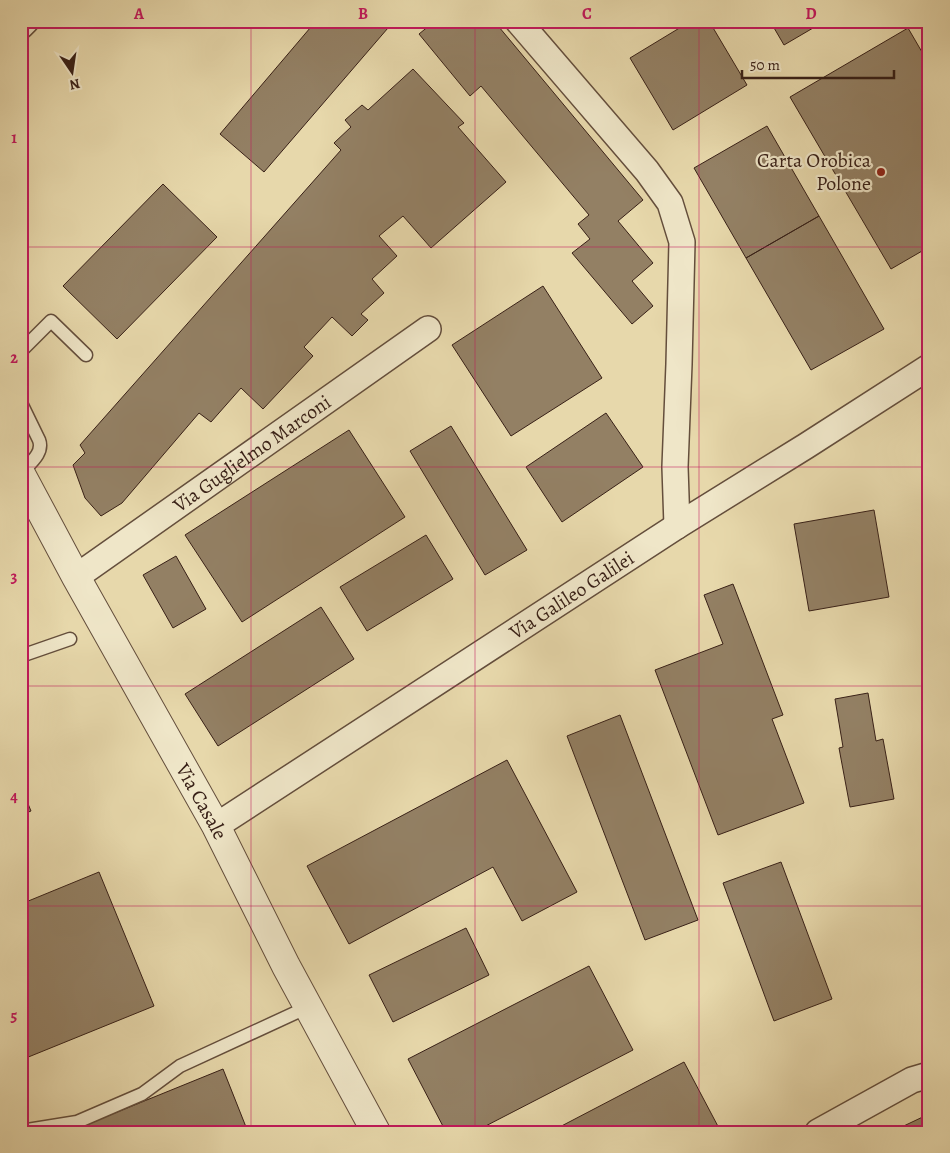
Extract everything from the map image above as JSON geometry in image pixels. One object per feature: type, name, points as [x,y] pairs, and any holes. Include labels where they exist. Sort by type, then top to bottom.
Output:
[{"type":"street","points":[[21,26],[26,21]]},
{"type":"street","points":[[518,21],[647,170],[670,203],[682,242],[675,467],[677,526]]},
{"type":"street","name":"Via Guglielmo Marconi","points":[[76,577],[428,330]]},
{"type":"street","name":"Via Galileo Galilei","points":[[216,826],[677,526],[929,367]]},
{"type":"street","name":"Via Casale","points":[[21,473],[76,577],[216,826],[286,966],[376,1132]]},
{"type":"street","points":[[818,1132],[912,1080],[929,1075]]},
{"type":"lane","points":[[21,351],[51,321],[86,355]]},
{"type":"lane","points":[[21,403],[41,446],[39,452],[21,473]]},
{"type":"lane","points":[[21,656],[70,639]]},
{"type":"lane","points":[[21,1131],[77,1122],[142,1094],[180,1066],[308,1006]]},
{"type":"building","points":[[316,21],[394,21],[264,172],[220,134]]},
{"type":"building","points":[[435,21],[494,21],[643,200],[618,221],[653,263],[632,281],[653,306],[632,324],[572,253],[590,239],[578,224],[589,215],[481,86],[470,96],[419,34]]},
{"type":"building","points":[[691,21],[709,21],[747,85],[673,130],[630,58]]},
{"type":"building","points":[[770,21],[825,21],[784,45]]},
{"type":"building","name":"Carta Orobica Polone","points":[[908,28],[929,64],[929,247],[891,269],[790,97]]},
{"type":"building","points":[[413,69],[464,123],[458,127],[506,182],[431,248],[403,216],[379,236],[397,256],[372,279],[384,293],[361,314],[368,320],[352,336],[332,317],[304,347],[313,356],[263,409],[241,388],[211,422],[199,413],[122,503],[101,516],[85,498],[73,465],[85,453],[80,445],[341,150],[334,143],[351,127],[345,120],[362,105],[368,110]]},
{"type":"building","points":[[767,126],[819,216],[746,258],[694,168]]},
{"type":"building","points":[[163,184],[217,237],[117,339],[63,286]]},
{"type":"building","points":[[819,216],[884,329],[811,370],[746,258]]},
{"type":"building","points":[[543,286],[602,378],[511,436],[452,345]]},
{"type":"building","points":[[606,413],[643,467],[562,522],[526,467]]},
{"type":"building","points":[[451,426],[527,550],[485,575],[410,451]]},
{"type":"building","points":[[349,430],[405,517],[242,622],[185,535]]},
{"type":"building","points":[[874,510],[889,597],[809,611],[794,524]]},
{"type":"building","points":[[426,535],[453,579],[367,631],[340,587]]},
{"type":"building","points":[[176,556],[206,609],[173,628],[143,575]]},
{"type":"building","points":[[733,584],[783,715],[772,719],[804,803],[718,835],[655,670],[723,644],[704,595]]},
{"type":"building","points":[[321,607],[354,659],[218,746],[185,694]]},
{"type":"building","points":[[868,693],[876,741],[883,739],[894,799],[850,807],[839,748],[843,747],[835,699]]},
{"type":"building","points":[[620,715],[698,920],[645,940],[567,736]]},
{"type":"building","points":[[507,760],[577,892],[522,921],[493,867],[349,944],[307,866]]},
{"type":"building","points":[[21,787],[31,811],[21,815]]},
{"type":"building","points":[[781,862],[832,999],[774,1021],[723,883]]},
{"type":"building","points":[[99,872],[154,1006],[21,1060],[21,904]]},
{"type":"building","points":[[466,928],[489,975],[393,1022],[369,975]]},
{"type":"building","points":[[589,966],[633,1050],[474,1132],[446,1132],[408,1059]]},
{"type":"building","points":[[684,1062],[721,1132],[550,1132]]},
{"type":"building","points":[[223,1069],[248,1132],[68,1132]]},
{"type":"building","points":[[929,1114],[929,1132],[891,1132]]},
{"type":"place","name":"Carta Orobica Polone","points":[[881,172]]}]
